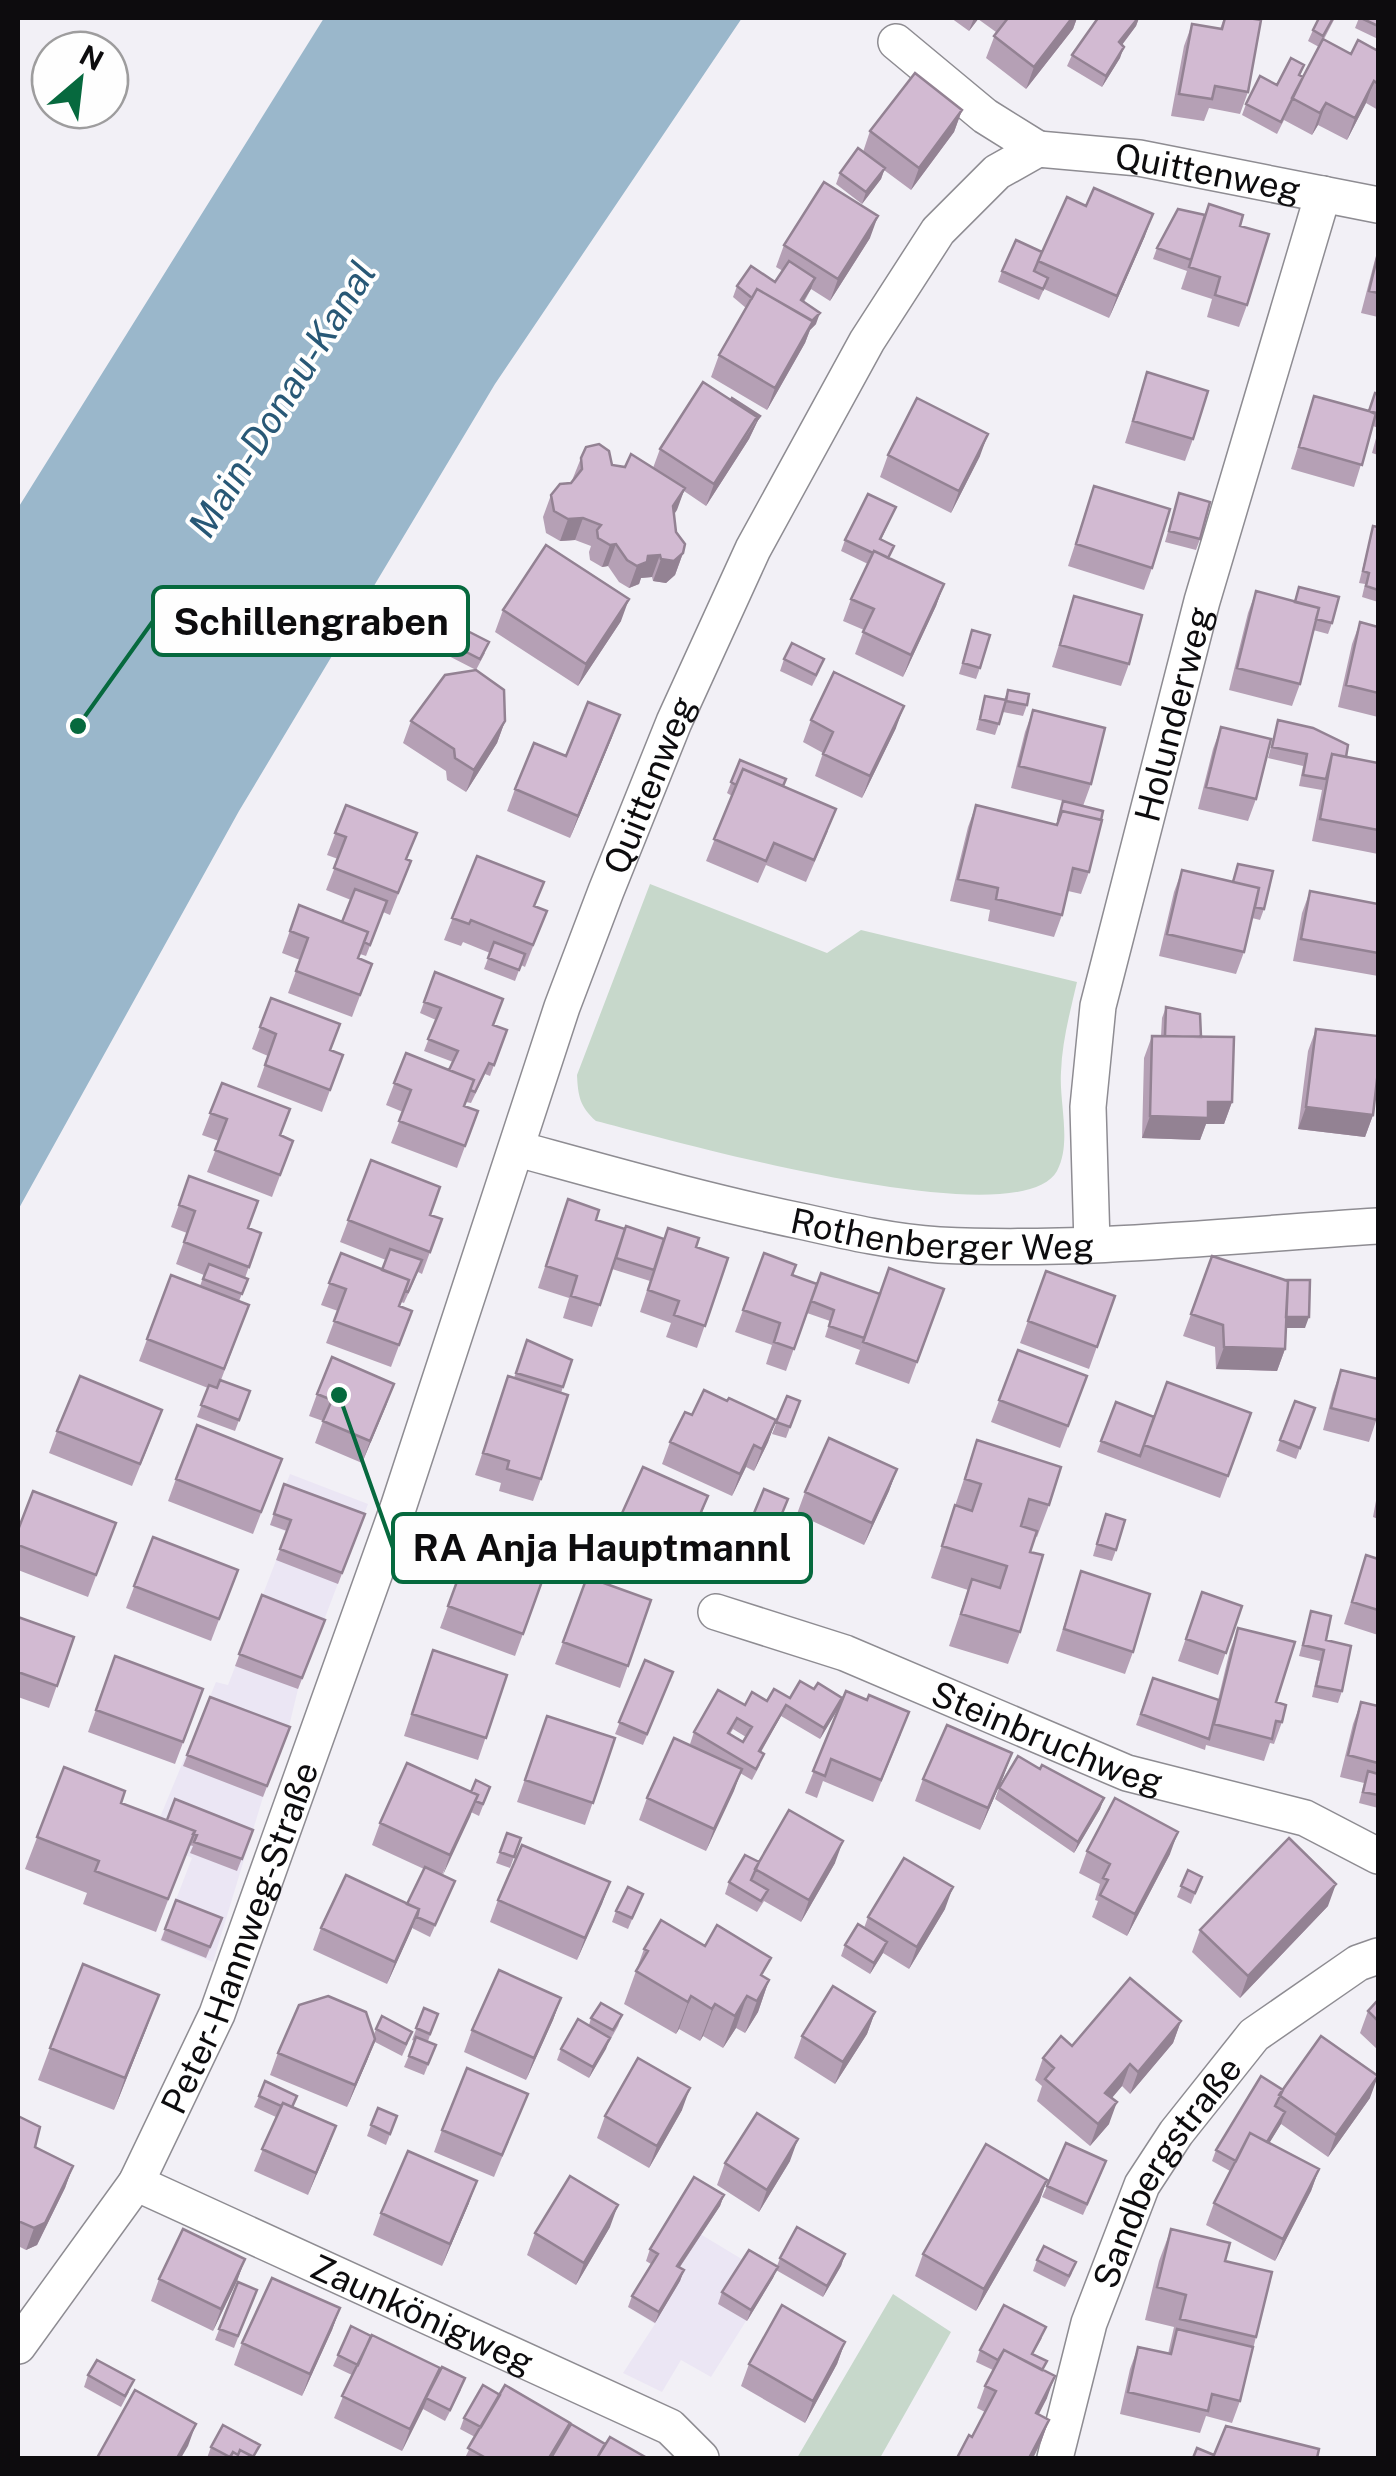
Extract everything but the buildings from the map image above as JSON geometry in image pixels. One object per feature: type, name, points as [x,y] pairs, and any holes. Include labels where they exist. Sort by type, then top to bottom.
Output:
[{"type":"street","name":"Quittenweg","points":[[896,42],[985,116],[1038,150],[1139,158],[1378,205]]},
{"type":"street","name":"Quittenweg","points":[[400,1499],[562,1007],[674,722],[753,549],[867,341],[938,232],[997,172],[1038,150]]},
{"type":"street","name":"Holunderweg","points":[[1092,1244],[1088,1107],[1098,1006],[1202,602],[1324,194]]},
{"type":"street","name":"Rothenberger Weg","points":[[518,1149],[666,1190],[879,1238],[938,1245],[1092,1244],[1378,1226]]},
{"type":"street","name":"Peter-Hannweg-Straße","points":[[18,2346],[136,2183],[217,2014],[400,1499]]},
{"type":"street","name":"Steinbruchweg","points":[[716,1612],[845,1653],[1127,1773],[1304,1818],[1378,1856]]},
{"type":"street","name":"Sandbergstraße","points":[[1054,2458],[1089,2323],[1142,2186],[1176,2134],[1254,2035],[1358,1963],[1378,1956]]},
{"type":"street","name":"Zaunkönigweg","points":[[136,2183],[670,2428],[702,2458]]},
{"type":"shaded area","points":[[290,1474],[368,1504],[298,1689],[286,1739],[263,1797],[213,1962],[160,1941],[192,1858],[151,1839],[216,1682],[228,1685],[287,1532],[270,1525]]},
{"type":"shaded area","points":[[672,2217],[773,2278],[711,2377],[681,2360],[662,2392],[623,2373],[655,2324],[628,2307],[653,2265],[646,2261]]},
{"type":"green space","points":[[650,884],[827,953],[861,930],[1077,982],[1062,1061],[1064,1148],[1057,1171],[1029,1189],[978,1195],[912,1190],[761,1162],[596,1121],[581,1101],[577,1075]]},
{"type":"green space","points":[[893,2294],[951,2332],[880,2458],[797,2458]]},
{"type":"water","name":"Main-Donau-Kanal","points":[[324,18],[742,18],[495,384],[239,811],[18,1210],[18,508]]},
{"type":"place","name":"Schillengraben","points":[[78,726]]},
{"type":"place","name":"RA Anja Hauptmannl","points":[[339,1395]]}]
